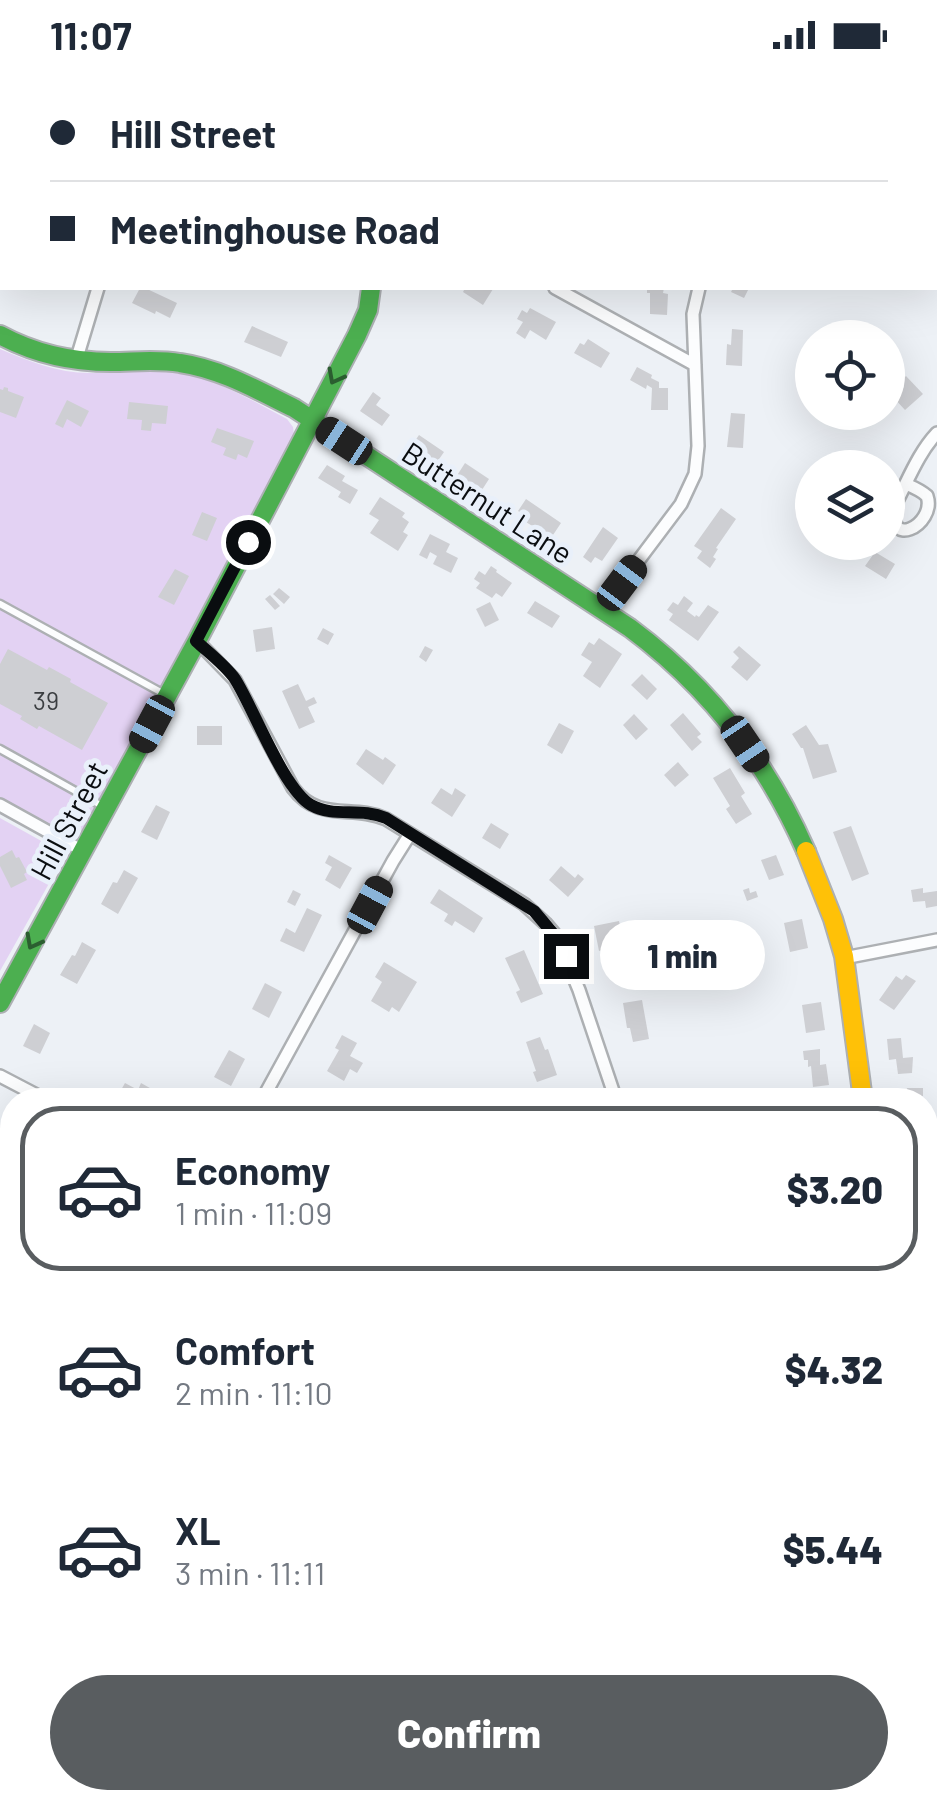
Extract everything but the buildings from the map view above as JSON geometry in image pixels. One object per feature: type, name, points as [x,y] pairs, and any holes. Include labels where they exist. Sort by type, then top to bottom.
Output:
[{"type":"street","points":[[76,360],[97,290]]},
{"type":"street","name":"Hill Street","points":[[0,1003],[312,420],[368,310],[371,290]]},
{"type":"street","points":[[559,290],[694,365]]},
{"type":"street","points":[[602,609],[690,489],[695,474],[698,446],[693,314],[699,290]]},
{"type":"street","name":"Butternut Lane","points":[[0,335],[54,357],[187,364],[294,408],[602,609],[683,671],[745,744],[792,821],[830,912],[844,958],[861,1088]]},
{"type":"street","points":[[906,484],[937,432]]},
{"type":"street","points":[[196,641],[236,680],[293,788],[304,800],[331,812],[374,813],[524,904],[546,924],[556,937],[579,990],[612,1088]]},
{"type":"street","points":[[0,806],[83,850]]},
{"type":"street","points":[[269,1088],[410,834]]},
{"type":"street","points":[[844,958],[937,940]]},
{"type":"street","points":[[0,1076],[23,1088]]},
{"type":"lane","points":[[0,604],[167,695]]},
{"type":"lane","points":[[0,750],[106,808]]},
{"type":"shaded area","points":[[0,349],[66,371],[188,375],[246,397],[287,419],[293,427],[294,434],[86,828],[75,834],[63,832],[0,797]]},
{"type":"shaded area","points":[[0,818],[54,848],[61,854],[61,862],[0,971]]},
{"type":"traffic: fast","points":[[0,1003],[197,641],[357,335],[368,310],[371,290]]},
{"type":"traffic: fast","points":[[0,335],[40,352],[68,358],[195,366],[294,408],[630,628],[658,651],[733,728],[773,787],[806,851]]},
{"type":"traffic: slow","points":[[806,851],[844,956],[861,1088]]},
{"type":"route","points":[[248,542],[196,641],[236,680],[298,795],[310,805],[331,812],[362,811],[386,818],[534,911],[566,956]]}]
